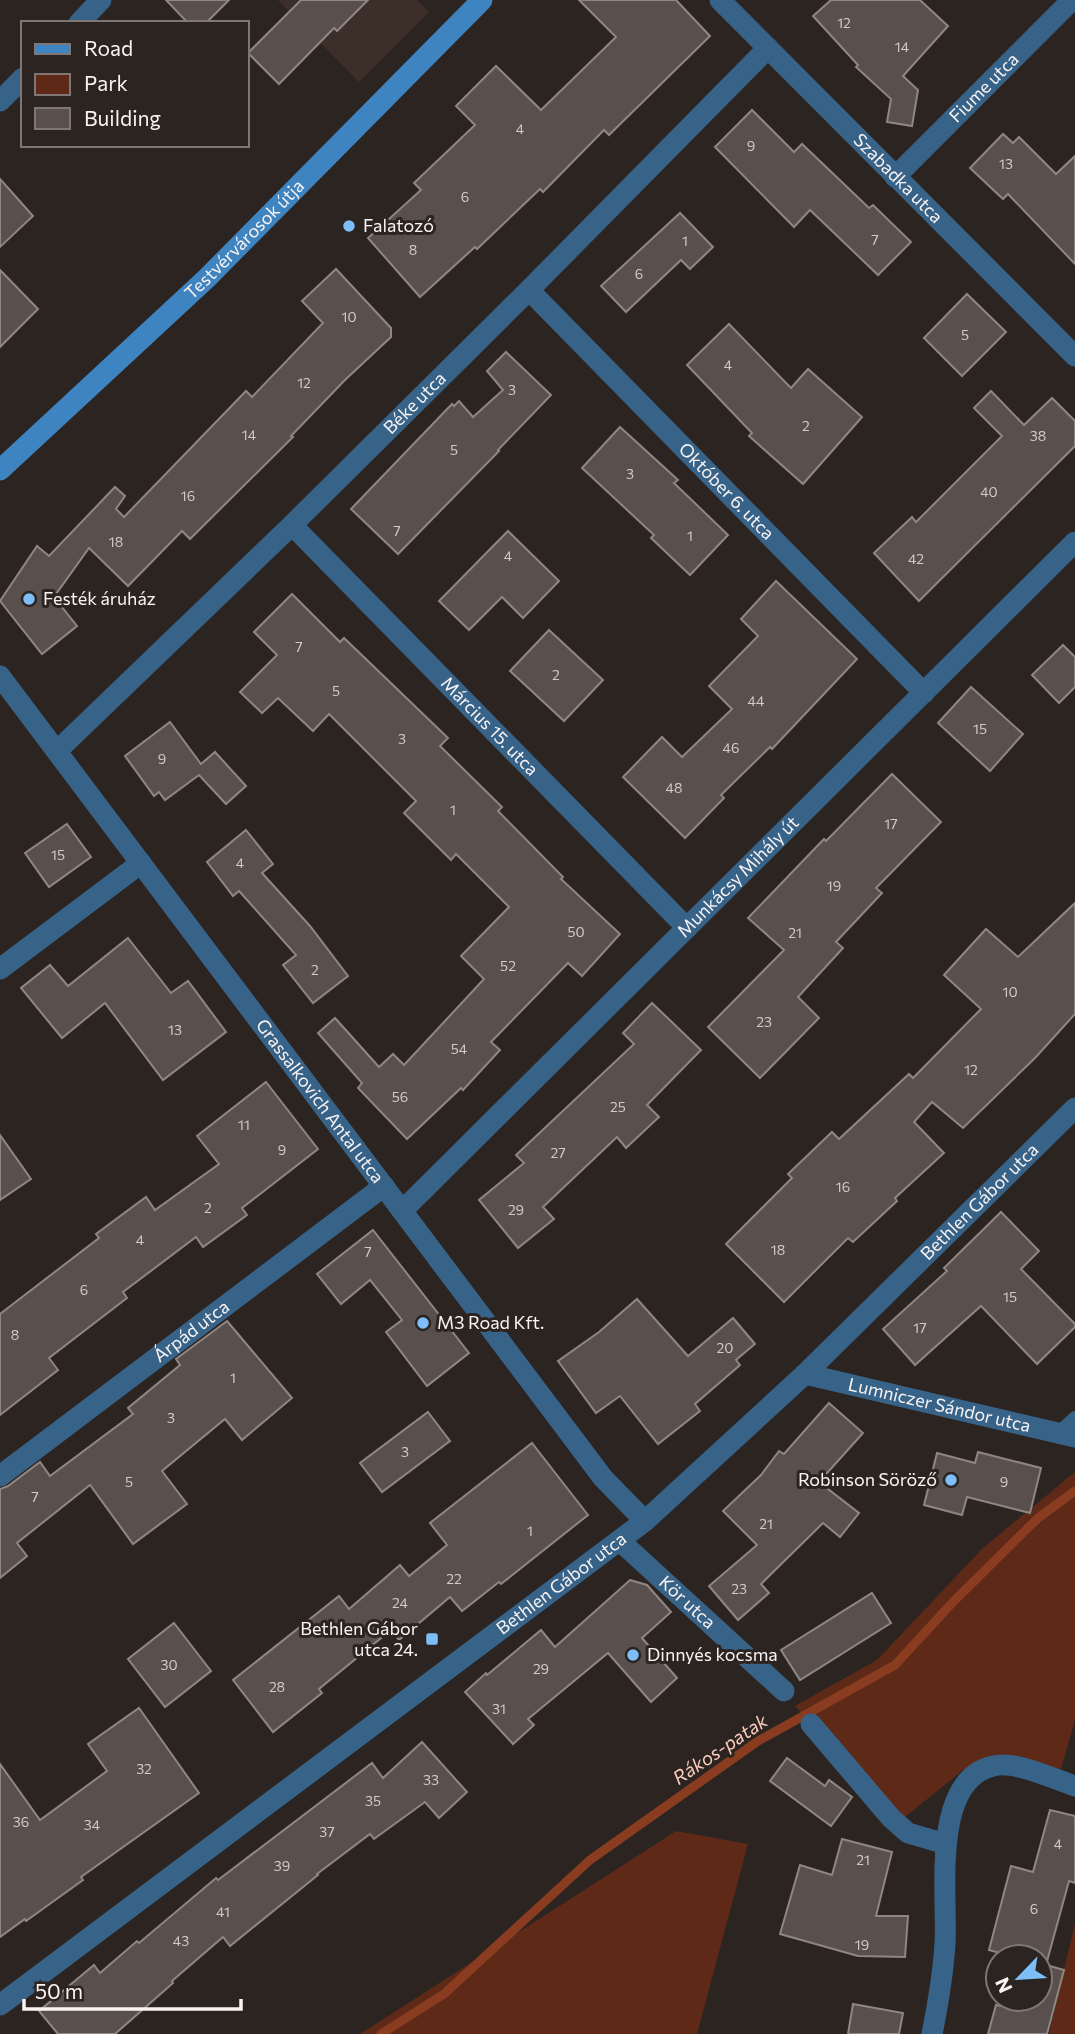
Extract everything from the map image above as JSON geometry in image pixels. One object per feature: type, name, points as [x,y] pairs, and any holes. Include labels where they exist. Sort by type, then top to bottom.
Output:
[{"type":"street","points":[[81,21],[102,0]]},
{"type":"street","name":"Testvérvárosok útja","points":[[0,470],[207,278],[482,0]]},
{"type":"street","name":"Szabadka utca","points":[[720,0],[1075,356]]},
{"type":"street","name":"Fiume utca","points":[[895,177],[1072,0]]},
{"type":"street","name":"Béke utca","points":[[57,751],[292,525],[768,48]]},
{"type":"street","points":[[0,101],[21,80]]},
{"type":"street","name":"Október 6. utca","points":[[529,290],[924,693]]},
{"type":"street","name":"Március 15. utca","points":[[292,525],[687,928]]},
{"type":"street","name":"Munkácsy Mihály út","points":[[402,1211],[1075,542]]},
{"type":"street","name":"Grassalkovich Antal utca","points":[[0,677],[603,1478],[645,1521]]},
{"type":"street","points":[[0,969],[141,863]]},
{"type":"street","name":"Bethlen Gábor utca","points":[[0,2005],[645,1521],[805,1374],[1075,1108]]},
{"type":"street","name":"Árpád utca","points":[[0,1476],[384,1186]]},
{"type":"street","name":"Lumniczer Sándor utca","points":[[805,1374],[1067,1435]]},
{"type":"street","name":"Kör utca","points":[[620,1541],[785,1691]]},
{"type":"street","points":[[811,1724],[891,1818],[908,1833],[946,1844]]},
{"type":"street","points":[[932,2034],[943,1978],[946,1844],[953,1809],[961,1787],[978,1770],[996,1765],[1011,1765],[1075,1786]]},
{"type":"lane","points":[[1067,1435],[1075,1418]]},
{"type":"shaded area","points":[[278,0],[417,0],[429,12],[359,82]]},
{"type":"green space","points":[[1075,1472],[1075,1720],[1061,1769],[1009,1758],[982,1761],[962,1771],[900,1821],[795,1706],[877,1660],[983,1548]]},
{"type":"green space","points":[[676,1831],[748,1844],[697,2034],[360,2034]]},
{"type":"green space","points":[[1075,1923],[1075,2034],[1049,2034]]},
{"type":"building","points":[[166,0],[229,0],[208,21],[186,21]]},
{"type":"building","points":[[301,0],[368,0],[337,31],[334,28],[279,84],[248,53]]},
{"type":"building","points":[[579,0],[676,0],[710,36],[609,135],[604,130],[543,192],[540,189],[477,249],[475,247],[420,297],[368,238],[421,190],[414,183],[475,125],[456,106],[496,66],[541,110],[616,37]]},
{"type":"building","points":[[831,0],[920,0],[948,26],[903,76],[918,90],[912,126],[887,122],[891,99],[856,67],[858,65],[813,16]]},
{"type":"building","points":[[752,110],[794,152],[802,144],[869,208],[873,205],[911,242],[878,275],[810,210],[794,227],[715,147]]},
{"type":"building","points":[[1003,134],[1013,143],[1019,137],[1056,174],[1075,156],[1075,264],[1008,194],[1003,199],[970,168]]},
{"type":"building","points":[[0,179],[33,216],[0,247]]},
{"type":"building","points":[[680,213],[713,247],[690,269],[681,260],[626,312],[601,286]]},
{"type":"building","points":[[336,269],[391,328],[391,337],[345,380],[291,436],[293,437],[190,539],[182,531],[128,586],[89,548],[54,597],[77,626],[42,654],[0,601],[37,546],[49,556],[115,487],[125,496],[116,509],[124,517],[246,391],[252,397],[323,323],[302,301]]},
{"type":"building","points":[[0,270],[38,309],[0,347]]},
{"type":"building","points":[[967,294],[1006,332],[962,376],[924,338]]},
{"type":"building","points":[[729,324],[791,388],[808,369],[862,417],[803,484],[749,436],[752,433],[687,365]]},
{"type":"building","points":[[506,352],[551,395],[398,554],[351,509],[452,404],[454,406],[459,401],[473,417],[503,390],[487,371]]},
{"type":"building","points":[[991,391],[1024,425],[1052,398],[1075,421],[1075,446],[919,601],[874,553],[912,517],[916,522],[1002,436],[974,408]]},
{"type":"building","points":[[620,427],[678,480],[674,483],[728,535],[690,575],[651,538],[654,535],[582,468]]},
{"type":"building","points":[[508,531],[559,581],[523,618],[502,597],[469,630],[439,601]]},
{"type":"building","points":[[776,581],[857,659],[772,749],[770,747],[721,795],[724,798],[685,838],[623,777],[662,737],[682,757],[732,709],[709,686],[758,636],[741,619]]},
{"type":"building","points":[[292,594],[340,642],[344,638],[448,738],[440,746],[502,807],[498,811],[563,877],[561,879],[620,934],[582,976],[568,963],[491,1042],[500,1050],[463,1090],[461,1088],[407,1139],[358,1088],[362,1083],[318,1033],[335,1018],[379,1067],[393,1054],[404,1065],[484,979],[461,956],[509,907],[456,854],[451,860],[404,813],[416,801],[329,714],[313,731],[278,698],[262,713],[240,692],[277,655],[254,632]]},
{"type":"building","points":[[549,630],[603,680],[564,721],[510,671]]},
{"type":"building","points":[[1063,645],[1075,657],[1075,687],[1059,703],[1032,675]]},
{"type":"building","points":[[971,687],[1023,734],[990,771],[938,723]]},
{"type":"building","points":[[170,722],[201,764],[215,752],[246,786],[226,804],[199,775],[165,800],[159,792],[154,796],[125,756]]},
{"type":"building","points":[[892,774],[941,822],[876,888],[882,893],[836,942],[843,948],[798,997],[819,1018],[760,1078],[708,1027],[784,950],[748,918],[824,839],[826,841]]},
{"type":"building","points":[[67,824],[91,857],[49,887],[25,853]]},
{"type":"building","points":[[246,830],[273,864],[262,873],[310,926],[348,976],[313,1003],[283,965],[296,955],[239,891],[233,896],[207,862]]},
{"type":"building","points":[[1075,903],[1075,1014],[1035,1058],[963,1128],[932,1102],[914,1122],[944,1153],[853,1242],[848,1238],[784,1302],[726,1244],[792,1178],[788,1174],[832,1132],[839,1139],[909,1074],[913,1078],[981,1009],[944,975],[986,929],[1018,957]]},
{"type":"building","points":[[128,938],[171,993],[188,981],[226,1032],[163,1080],[105,1003],[62,1038],[21,988],[50,965],[68,986]]},
{"type":"building","points":[[652,1003],[701,1050],[647,1105],[659,1117],[626,1148],[617,1137],[543,1207],[554,1219],[518,1248],[479,1200],[524,1163],[516,1155],[634,1044],[623,1033]]},
{"type":"building","points":[[266,1082],[318,1149],[242,1208],[247,1215],[203,1247],[196,1237],[123,1292],[127,1298],[49,1358],[58,1370],[0,1415],[0,1314],[99,1238],[96,1234],[146,1197],[155,1210],[219,1164],[197,1136]]},
{"type":"building","points":[[0,1135],[31,1179],[0,1200]]},
{"type":"building","points":[[1001,1212],[1039,1251],[1021,1269],[1075,1327],[1037,1364],[981,1306],[915,1365],[883,1329],[947,1271],[944,1268]]},
{"type":"building","points":[[373,1230],[469,1353],[427,1386],[386,1332],[402,1320],[370,1280],[341,1304],[317,1274]]},
{"type":"building","points":[[637,1299],[688,1356],[733,1318],[755,1344],[736,1360],[740,1365],[695,1404],[700,1411],[658,1444],[620,1396],[596,1413],[558,1361],[599,1332]]},
{"type":"building","points":[[227,1321],[292,1398],[242,1440],[225,1419],[162,1471],[187,1504],[133,1544],[90,1485],[17,1543],[27,1556],[0,1578],[0,1489],[40,1462],[50,1476],[133,1414],[128,1408],[180,1365],[176,1359]]},
{"type":"building","points":[[829,1403],[863,1433],[819,1482],[859,1513],[840,1537],[823,1523],[761,1584],[769,1593],[738,1620],[709,1586],[757,1545],[723,1511],[761,1475],[779,1451],[784,1454]]},
{"type":"building","points":[[428,1412],[450,1441],[382,1492],[360,1463]]},
{"type":"building","points":[[532,1443],[588,1515],[501,1584],[499,1582],[462,1611],[450,1597],[399,1640],[391,1630],[319,1689],[322,1693],[273,1732],[233,1680],[339,1596],[349,1609],[400,1565],[409,1576],[447,1545],[430,1523]]},
{"type":"building","points":[[978,1452],[1041,1468],[1030,1513],[967,1497],[962,1515],[924,1505],[937,1453],[975,1463]]},
{"type":"building","points":[[630,1580],[647,1585],[671,1612],[642,1638],[677,1678],[651,1702],[608,1653],[528,1719],[534,1725],[513,1744],[465,1692],[541,1630],[555,1647]]},
{"type":"building","points":[[872,1593],[891,1623],[800,1680],[781,1650]]},
{"type":"building","points":[[174,1623],[211,1671],[165,1707],[128,1659]]},
{"type":"building","points":[[139,1708],[199,1793],[81,1877],[83,1880],[0,1937],[0,1764],[40,1820],[107,1771],[88,1744]]},
{"type":"building","points":[[422,1742],[467,1792],[439,1818],[425,1802],[374,1839],[370,1834],[230,1946],[223,1937],[115,2034],[58,2034],[39,2011],[94,1965],[100,1973],[216,1878],[218,1880],[372,1763],[383,1778]]},
{"type":"building","points":[[787,1758],[825,1786],[829,1780],[852,1797],[831,1826],[770,1781]]},
{"type":"building","points":[[1050,1810],[1075,1816],[1075,1883],[1069,1881],[1052,1943],[991,1943],[1011,1866],[1033,1872]]},
{"type":"building","points":[[842,1839],[892,1852],[876,1916],[908,1916],[905,1957],[858,1956],[780,1934],[800,1865],[832,1875]]},
{"type":"building","points":[[1054,1967],[1064,1970],[1054,2008]]},
{"type":"building","points":[[853,2004],[903,2013],[899,2034],[848,2034]]},
{"type":"building","points":[[994,2013],[1053,2013],[1047,2034],[988,2034]]},
{"type":"waterway","name":"Rákos-patak","points":[[381,2034],[444,1994],[590,1860],[758,1741],[895,1665],[953,1602],[1038,1518],[1075,1491]]},
{"type":"place","name":"Falatozó","points":[[349,226]]},
{"type":"place","name":"Festék áruház","points":[[29,599]]},
{"type":"place","name":"M3 Road Kft.","points":[[423,1323]]},
{"type":"place","name":"Robinson Söröző","points":[[951,1480]]},
{"type":"place","name":"Bethlen Gábor utca 24.","points":[[432,1639]]},
{"type":"place","name":"Dinnyés kocsma","points":[[633,1655]]}]
